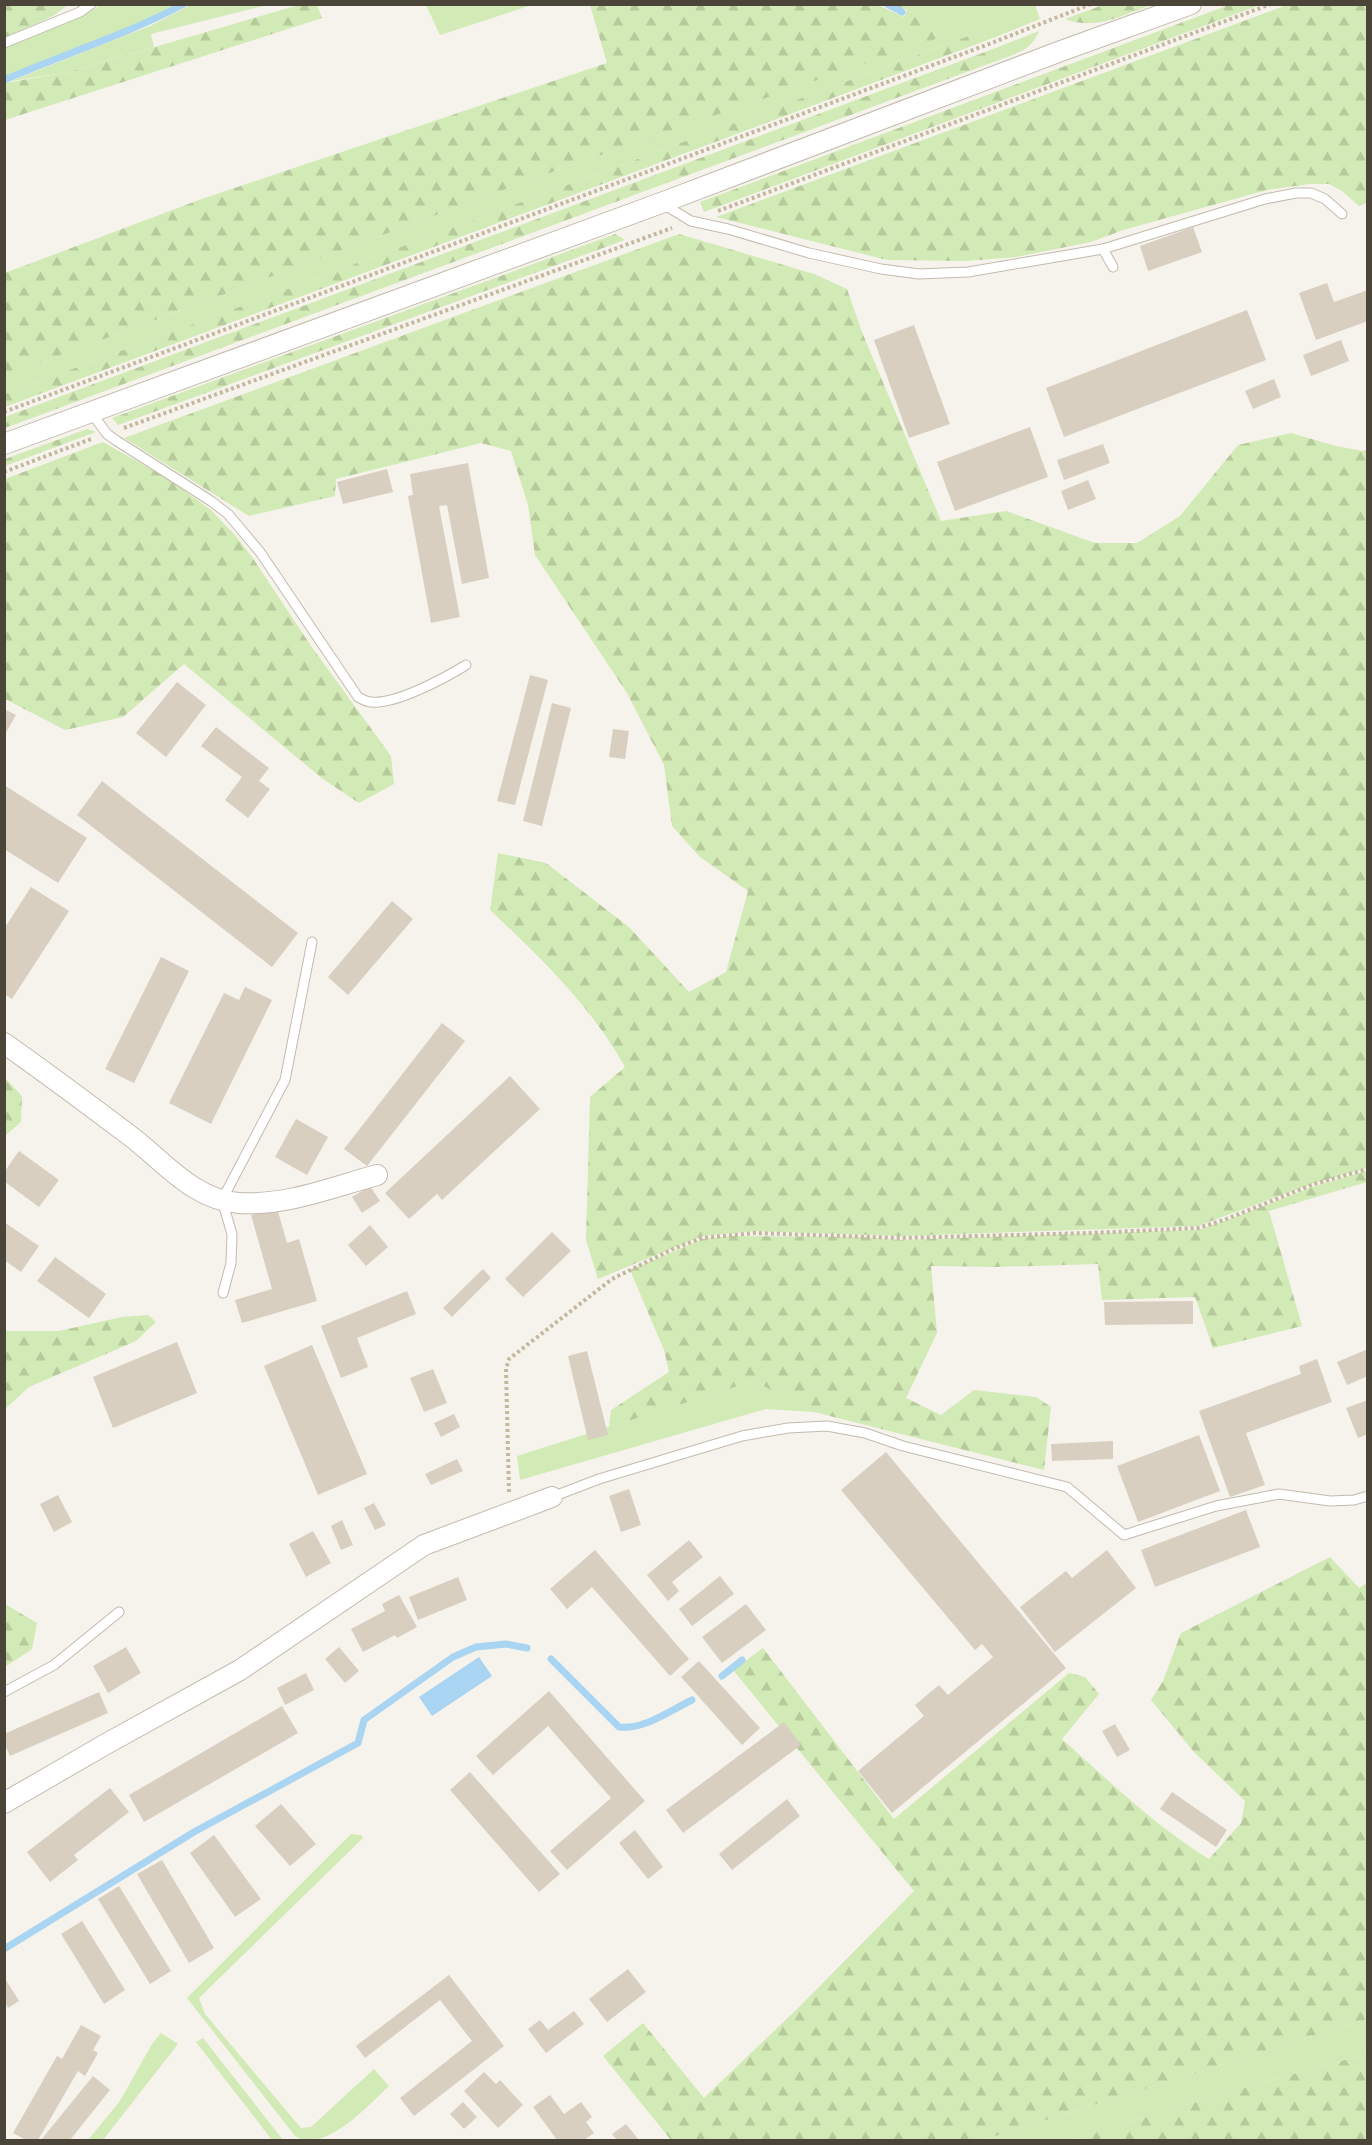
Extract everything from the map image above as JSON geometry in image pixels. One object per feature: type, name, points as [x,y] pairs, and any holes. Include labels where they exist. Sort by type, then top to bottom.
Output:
[{"type":"street","points":[[4,444],[661,203],[1191,4]]},
{"type":"street","points":[[4,1043],[147,1149],[176,1176],[212,1198],[238,1203],[274,1203],[377,1175]]},
{"type":"street","points":[[4,1803],[240,1670],[424,1545],[552,1497]]},
{"type":"lane","points":[[4,43],[80,12],[92,4]]},
{"type":"lane","points":[[661,203],[692,221],[729,229],[809,253],[881,269],[919,274],[968,272],[1103,249],[1265,199],[1296,193],[1311,193],[1325,199],[1342,214]]},
{"type":"lane","points":[[1103,249],[1113,267]]},
{"type":"lane","points":[[91,412],[107,434],[228,514],[260,552],[358,697],[369,702],[380,702],[408,694],[466,666]]},
{"type":"lane","points":[[223,1293],[231,1263],[232,1234],[222,1200],[285,1080],[312,942]]},
{"type":"lane","points":[[552,1497],[599,1479],[742,1436],[788,1428],[826,1426],[865,1433],[903,1446],[1067,1487],[1124,1535],[1216,1506],[1279,1494],[1330,1501],[1354,1500],[1368,1496]]},
{"type":"lane","points":[[4,1692],[54,1665],[119,1612]]},
{"type":"path","points":[[4,411],[967,53],[1091,4]]},
{"type":"path","points":[[4,472],[692,221],[1271,4]]},
{"type":"path","points":[[510,1514],[506,1427],[506,1369],[509,1359],[612,1279],[675,1248],[702,1238],[743,1234],[860,1235],[900,1238],[1198,1228],[1314,1184],[1368,1169]]},
{"type":"green space","points":[[302,4],[317,5],[322,18],[5,120],[5,83],[69,72]]},
{"type":"green space","points":[[876,4],[904,17],[907,10],[947,35],[549,173],[5,376],[5,273],[199,200],[607,63],[590,5]]},
{"type":"green space","points":[[68,5],[53,16],[5,38],[5,6]]},
{"type":"green space","points":[[101,5],[180,5],[5,79],[5,48],[76,19]]},
{"type":"green space","points":[[191,5],[267,5],[151,34],[154,47],[69,72],[11,81],[150,26]]},
{"type":"green space","points":[[426,5],[532,5],[440,35]]},
{"type":"green space","points":[[894,5],[909,5],[907,10]]},
{"type":"green space","points":[[909,5],[1035,5],[1040,19],[988,40],[982,31],[5,394],[5,376],[549,173],[946,35],[907,10]]},
{"type":"green space","points":[[1103,5],[1151,5],[1098,22],[1076,22],[1065,19]]},
{"type":"green space","points":[[1229,5],[1260,5],[704,212],[700,202]]},
{"type":"green space","points":[[1287,5],[1367,5],[1367,203],[1359,206],[1342,191],[1329,184],[1310,184],[1267,190],[1123,230],[1091,242],[1016,257],[966,261],[887,260],[716,217]]},
{"type":"green space","points":[[982,31],[988,40],[5,407],[5,394]]},
{"type":"green space","points":[[1039,31],[1028,47],[999,60],[993,49]]},
{"type":"green space","points":[[993,49],[999,60],[5,428],[5,417]]},
{"type":"green space","points":[[615,234],[625,240],[118,425],[112,418]]},
{"type":"green space","points":[[679,234],[814,274],[847,289],[862,332],[941,521],[1006,511],[1095,543],[1137,543],[1180,516],[1238,445],[1291,433],[1336,446],[1363,451],[1367,449],[1367,1168],[1314,1183],[1198,1226],[900,1236],[755,1231],[702,1236],[598,1279],[586,1240],[590,1097],[625,1067],[597,1023],[581,1003],[528,946],[490,910],[498,853],[546,863],[629,927],[689,992],[726,972],[748,891],[700,857],[672,826],[664,765],[627,693],[535,555],[528,505],[511,451],[481,443],[336,479],[335,496],[249,516],[124,438]]},
{"type":"green space","points":[[87,429],[96,432],[5,466],[5,459]]},
{"type":"green space","points":[[103,442],[168,479],[211,510],[235,535],[311,646],[391,756],[394,784],[359,803],[323,779],[184,664],[123,717],[65,730],[5,699],[5,479]]},
{"type":"green space","points":[[5,1078],[22,1096],[21,1122],[5,1136]]},
{"type":"green space","points":[[1367,1171],[1367,1182],[1269,1211],[1302,1326],[1213,1348],[1195,1297],[1102,1300],[1098,1264],[931,1266],[937,1333],[906,1398],[941,1415],[974,1390],[1036,1397],[1051,1407],[1044,1470],[814,1412],[754,1381],[609,1427],[611,1410],[669,1372],[664,1350],[630,1270],[703,1239],[732,1236],[860,1237],[900,1240],[1198,1230],[1315,1186]]},
{"type":"green space","points":[[148,1315],[156,1322],[136,1341],[29,1387],[5,1409],[5,1331],[59,1331],[122,1317]]},
{"type":"green space","points":[[754,1381],[814,1412],[766,1409],[520,1480],[517,1456]]},
{"type":"green space","points":[[1330,1557],[1359,1588],[1367,1583],[1367,2019],[983,2140],[671,2140],[603,2056],[643,2023],[704,2098],[796,2010],[914,1891],[733,1670],[763,1648],[894,1819],[1069,1673],[1085,1677],[1099,1694],[1062,1739],[1151,1818],[1209,1859],[1241,1823],[1245,1801],[1194,1752],[1151,1700],[1163,1681],[1181,1633]]},
{"type":"green space","points":[[5,1604],[37,1623],[32,1649],[5,1667]]},
{"type":"green space","points":[[351,1834],[361,1835],[363,1838],[199,1998],[205,2014],[301,2128],[311,2127],[374,2069],[389,2086],[340,2129],[318,2139],[304,2140],[295,2136],[187,1998]]},
{"type":"green space","points":[[1367,2019],[1367,2054],[1221,2094],[1071,2140],[983,2140]]},
{"type":"green space","points":[[161,2033],[178,2044],[103,2140],[88,2140],[120,2101],[152,2044]]},
{"type":"green space","points":[[203,2038],[283,2140],[272,2140],[196,2042]]},
{"type":"green space","points":[[1367,2054],[1367,2140],[1071,2140],[1221,2094]]},
{"type":"water","points":[[479,1657],[492,1676],[432,1716],[419,1697]]},
{"type":"building","points":[[1193,227],[1202,252],[1148,271],[1140,246]]},
{"type":"building","points":[[1327,283],[1334,302],[1368,290],[1368,321],[1316,340],[1299,293]]},
{"type":"building","points":[[1247,310],[1266,360],[1064,437],[1046,388]]},
{"type":"building","points":[[914,325],[950,424],[909,438],[874,340]]},
{"type":"building","points":[[1341,340],[1349,361],[1311,376],[1303,355]]},
{"type":"building","points":[[1274,379],[1281,397],[1253,409],[1245,391]]},
{"type":"building","points":[[1030,427],[1048,477],[955,511],[937,462]]},
{"type":"building","points":[[1103,444],[1110,463],[1064,480],[1057,460]]},
{"type":"building","points":[[468,463],[489,578],[462,584],[447,505],[439,506],[460,617],[431,623],[408,496],[413,495],[410,474]]},
{"type":"building","points":[[387,469],[393,492],[343,504],[337,482]]},
{"type":"building","points":[[1088,480],[1096,499],[1068,510],[1061,491]]},
{"type":"building","points":[[530,675],[548,680],[515,805],[497,801]]},
{"type":"building","points":[[177,682],[206,705],[166,757],[136,733]]},
{"type":"building","points":[[552,703],[571,708],[542,826],[523,821]]},
{"type":"building","points":[[4,709],[16,715],[4,736]]},
{"type":"building","points":[[216,727],[269,768],[259,781],[270,789],[248,818],[225,800],[242,777],[201,746]]},
{"type":"building","points":[[613,729],[629,731],[625,759],[609,757]]},
{"type":"building","points":[[102,781],[298,933],[272,967],[77,815]]},
{"type":"building","points":[[4,785],[87,838],[58,883],[4,849]]},
{"type":"building","points":[[31,887],[69,911],[12,999],[4,994],[4,929]]},
{"type":"building","points":[[392,901],[413,919],[348,995],[328,977]]},
{"type":"building","points":[[161,957],[189,971],[134,1083],[105,1069]]},
{"type":"building","points":[[245,987],[272,1000],[211,1124],[169,1103],[224,993],[239,1000]]},
{"type":"building","points":[[442,1023],[465,1041],[367,1166],[344,1149]]},
{"type":"building","points":[[510,1076],[540,1109],[442,1200],[437,1194],[409,1219],[385,1193]]},
{"type":"building","points":[[296,1119],[328,1137],[307,1175],[275,1157]]},
{"type":"building","points":[[19,1151],[59,1180],[39,1207],[5,1182],[5,1171]]},
{"type":"building","points":[[370,1186],[380,1201],[362,1213],[352,1197]]},
{"type":"building","points":[[277,1208],[287,1243],[299,1239],[317,1301],[242,1323],[235,1300],[272,1289],[251,1215]]},
{"type":"building","points":[[4,1222],[39,1246],[21,1272],[4,1260]]},
{"type":"building","points":[[370,1225],[388,1247],[366,1266],[348,1245]]},
{"type":"building","points":[[552,1232],[571,1251],[523,1297],[505,1279]]},
{"type":"building","points":[[55,1257],[106,1294],[89,1318],[37,1281]]},
{"type":"building","points":[[483,1269],[491,1278],[452,1317],[443,1308]]},
{"type":"building","points":[[407,1291],[416,1314],[357,1338],[368,1367],[341,1378],[321,1326]]},
{"type":"building","points":[[1193,1301],[1193,1324],[1105,1325],[1104,1302]]},
{"type":"building","points":[[177,1342],[197,1393],[113,1428],[93,1377]]},
{"type":"building","points":[[312,1345],[367,1474],[318,1495],[264,1366]]},
{"type":"building","points":[[1368,1349],[1368,1376],[1347,1385],[1337,1362]]},
{"type":"building","points":[[587,1351],[608,1435],[588,1440],[568,1356]]},
{"type":"building","points":[[1317,1359],[1332,1402],[1246,1433],[1265,1485],[1230,1497],[1199,1411],[1301,1374],[1299,1366]]},
{"type":"building","points":[[433,1369],[447,1403],[424,1412],[410,1378]]},
{"type":"building","points":[[1368,1400],[1368,1434],[1358,1438],[1346,1408]]},
{"type":"building","points":[[454,1414],[460,1427],[441,1437],[434,1423]]},
{"type":"building","points":[[1199,1435],[1220,1491],[1138,1522],[1117,1466]]},
{"type":"building","points":[[1113,1441],[1113,1459],[1052,1461],[1051,1444]]},
{"type":"building","points":[[886,1452],[1066,1668],[892,1813],[858,1771],[924,1716],[915,1705],[939,1685],[948,1695],[993,1657],[982,1644],[975,1650],[841,1490]]},
{"type":"building","points":[[457,1459],[463,1471],[431,1485],[425,1474]]},
{"type":"building","points":[[629,1489],[641,1525],[621,1532],[609,1496]]},
{"type":"building","points":[[58,1495],[72,1522],[54,1532],[40,1504]]},
{"type":"building","points":[[374,1503],[386,1525],[375,1530],[364,1508]]},
{"type":"building","points":[[1246,1510],[1260,1547],[1155,1587],[1141,1550]]},
{"type":"building","points":[[342,1520],[353,1545],[341,1550],[331,1526]]},
{"type":"building","points":[[313,1531],[331,1563],[306,1577],[289,1544]]},
{"type":"building","points":[[689,1540],[703,1557],[672,1582],[679,1591],[668,1601],[647,1575]]},
{"type":"building","points":[[595,1550],[689,1659],[670,1676],[592,1587],[567,1609],[550,1589]]},
{"type":"building","points":[[1107,1550],[1136,1588],[1055,1652],[1020,1607],[1066,1571],[1072,1578]]},
{"type":"building","points":[[720,1576],[734,1594],[692,1626],[679,1609]]},
{"type":"building","points":[[458,1577],[467,1600],[418,1620],[409,1597]]},
{"type":"building","points":[[399,1595],[417,1627],[397,1638],[395,1635],[363,1652],[351,1629],[385,1611],[382,1604]]},
{"type":"building","points":[[746,1604],[766,1630],[722,1663],[702,1637]]},
{"type":"building","points":[[126,1647],[141,1673],[108,1693],[93,1666]]},
{"type":"building","points":[[339,1647],[359,1671],[345,1683],[325,1659]]},
{"type":"building","points":[[699,1661],[760,1728],[742,1745],[681,1677]]},
{"type":"building","points":[[306,1673],[314,1690],[285,1705],[277,1688]]},
{"type":"building","points":[[549,1691],[645,1801],[567,1870],[550,1851],[611,1798],[548,1726],[493,1775],[476,1756]]},
{"type":"building","points":[[99,1692],[108,1713],[10,1756],[4,1743],[4,1734]]},
{"type":"building","points":[[282,1706],[298,1733],[144,1822],[129,1795]]},
{"type":"building","points":[[784,1722],[801,1745],[683,1833],[666,1810]]},
{"type":"building","points":[[1115,1724],[1130,1750],[1117,1757],[1102,1731]]},
{"type":"building","points":[[470,1772],[560,1874],[539,1892],[450,1790]]},
{"type":"building","points":[[110,1788],[129,1812],[74,1855],[78,1860],[50,1882],[27,1852]]},
{"type":"building","points":[[1172,1792],[1227,1830],[1216,1847],[1160,1809]]},
{"type":"building","points":[[787,1799],[800,1816],[732,1870],[719,1854]]},
{"type":"building","points":[[281,1804],[316,1844],[290,1866],[255,1826]]},
{"type":"building","points":[[635,1830],[663,1867],[648,1879],[619,1843]]},
{"type":"building","points":[[214,1835],[261,1899],[235,1917],[190,1853]]},
{"type":"building","points":[[162,1860],[214,1948],[189,1963],[137,1874]]},
{"type":"building","points":[[119,1886],[171,1971],[150,1984],[98,1899]]},
{"type":"building","points":[[82,1921],[125,1990],[104,2004],[61,1934]]},
{"type":"building","points":[[628,1969],[646,1992],[607,2022],[589,1999]]},
{"type":"building","points":[[449,1975],[504,2046],[414,2116],[400,2098],[472,2041],[440,2000],[365,2058],[356,2046]]},
{"type":"building","points":[[4,1977],[19,2001],[8,2008],[6,2004],[4,2005]]},
{"type":"building","points":[[574,2011],[584,2024],[546,2053],[528,2029],[540,2020],[548,2030]]},
{"type":"building","points":[[81,2025],[101,2036],[93,2050],[98,2053],[85,2076],[78,2071],[38,2140],[26,2140],[13,2133],[57,2056],[62,2059]]},
{"type":"building","points":[[484,2072],[496,2084],[500,2080],[523,2105],[498,2128],[464,2091]]},
{"type":"building","points":[[93,2076],[110,2090],[70,2140],[41,2140]]},
{"type":"building","points":[[550,2095],[564,2114],[581,2102],[592,2117],[586,2122],[594,2133],[584,2140],[557,2140],[533,2107]]},
{"type":"building","points":[[463,2102],[477,2117],[464,2129],[450,2114]]},
{"type":"building","points":[[626,2124],[639,2140],[617,2140],[612,2134]]},
{"type":"waterway","points":[[4,80],[117,35],[184,4]]},
{"type":"waterway","points":[[887,4],[902,12]]},
{"type":"waterway","points":[[4,1949],[194,1832],[358,1743],[364,1720],[453,1657],[476,1647],[506,1644],[527,1648]]},
{"type":"waterway","points":[[551,1659],[619,1727],[647,1723],[692,1700]]},
{"type":"waterway","points":[[722,1676],[742,1660]]}]
